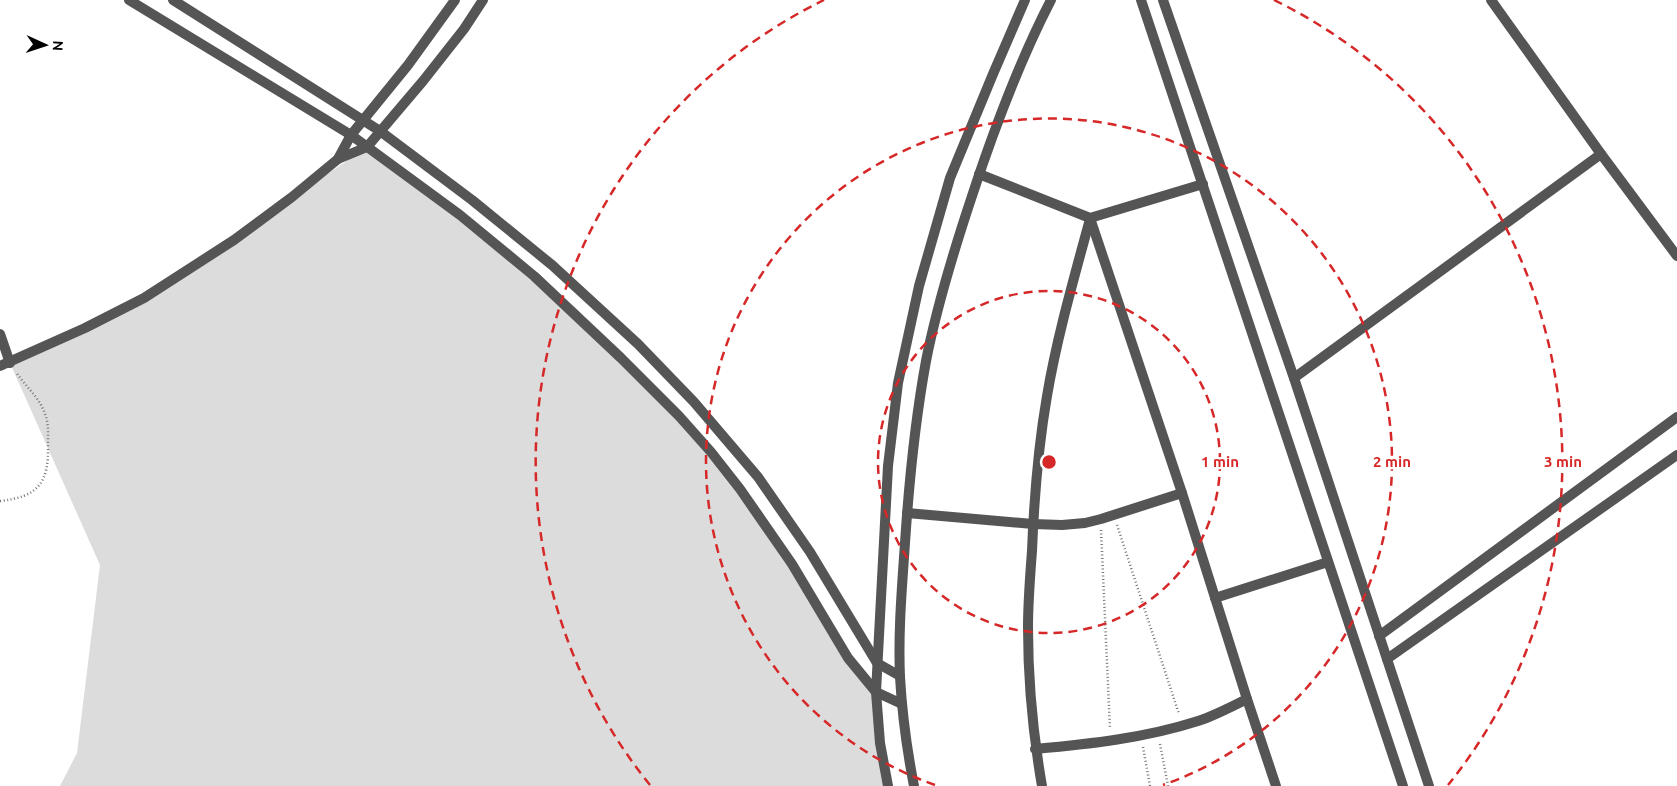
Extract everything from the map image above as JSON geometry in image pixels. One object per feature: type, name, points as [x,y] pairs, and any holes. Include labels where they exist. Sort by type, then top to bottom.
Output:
[{"type":"street","points":[[129,0],[351,135],[460,215],[534,276],[621,358],[679,416],[711,452],[740,489],[792,564],[848,658],[876,692],[902,704]]},
{"type":"street","points":[[173,0],[380,131],[472,200],[552,265],[638,344],[694,402],[758,477],[810,552],[877,663],[900,676]]},
{"type":"street","points":[[338,159],[351,135],[408,65],[455,0]]},
{"type":"street","points":[[0,334],[5,364],[85,328],[144,298],[234,240],[292,197],[338,159],[366,147],[464,29],[483,0]]},
{"type":"street","points":[[888,786],[880,743],[876,692],[888,466],[898,383],[919,286],[950,178],[1025,0]]},
{"type":"street","points":[[914,786],[902,704],[900,608],[913,448],[926,361],[952,255],[979,174],[998,121],[1051,0]]},
{"type":"street","points":[[1141,0],[1403,786]]},
{"type":"street","points":[[1164,0],[1294,378],[1429,786]]},
{"type":"street","points":[[1491,0],[1601,154],[1677,256]]},
{"type":"street","points":[[1294,378],[1601,154]]},
{"type":"street","points":[[979,174],[1090,218],[1203,184]]},
{"type":"street","points":[[1090,218],[1182,493],[1276,786]]},
{"type":"street","points":[[1042,786],[1035,749],[1030,689],[1028,626],[1038,458],[1047,396],[1059,336],[1090,218]]},
{"type":"street","points":[[1379,636],[1677,417]]},
{"type":"street","points":[[1387,659],[1677,455]]},
{"type":"street","points":[[907,513],[1062,525],[1085,523],[1101,519],[1182,493]]},
{"type":"street","points":[[1215,598],[1328,562]]},
{"type":"street","points":[[1035,749],[1111,741],[1158,732],[1200,721],[1247,700]]},
{"type":"path","points":[[0,501],[16,499],[32,492],[46,474],[49,452],[45,413],[5,364]]},
{"type":"path","points":[[1114,515],[1183,725]]},
{"type":"path","points":[[1101,519],[1111,741]]},
{"type":"path","points":[[1158,732],[1168,786]]},
{"type":"path","points":[[1141,735],[1150,786]]},
{"type":"shaded area","points":[[367,147],[534,276],[711,452],[876,692],[888,786],[60,786],[77,753],[100,565],[10,363],[182,274]]}]
